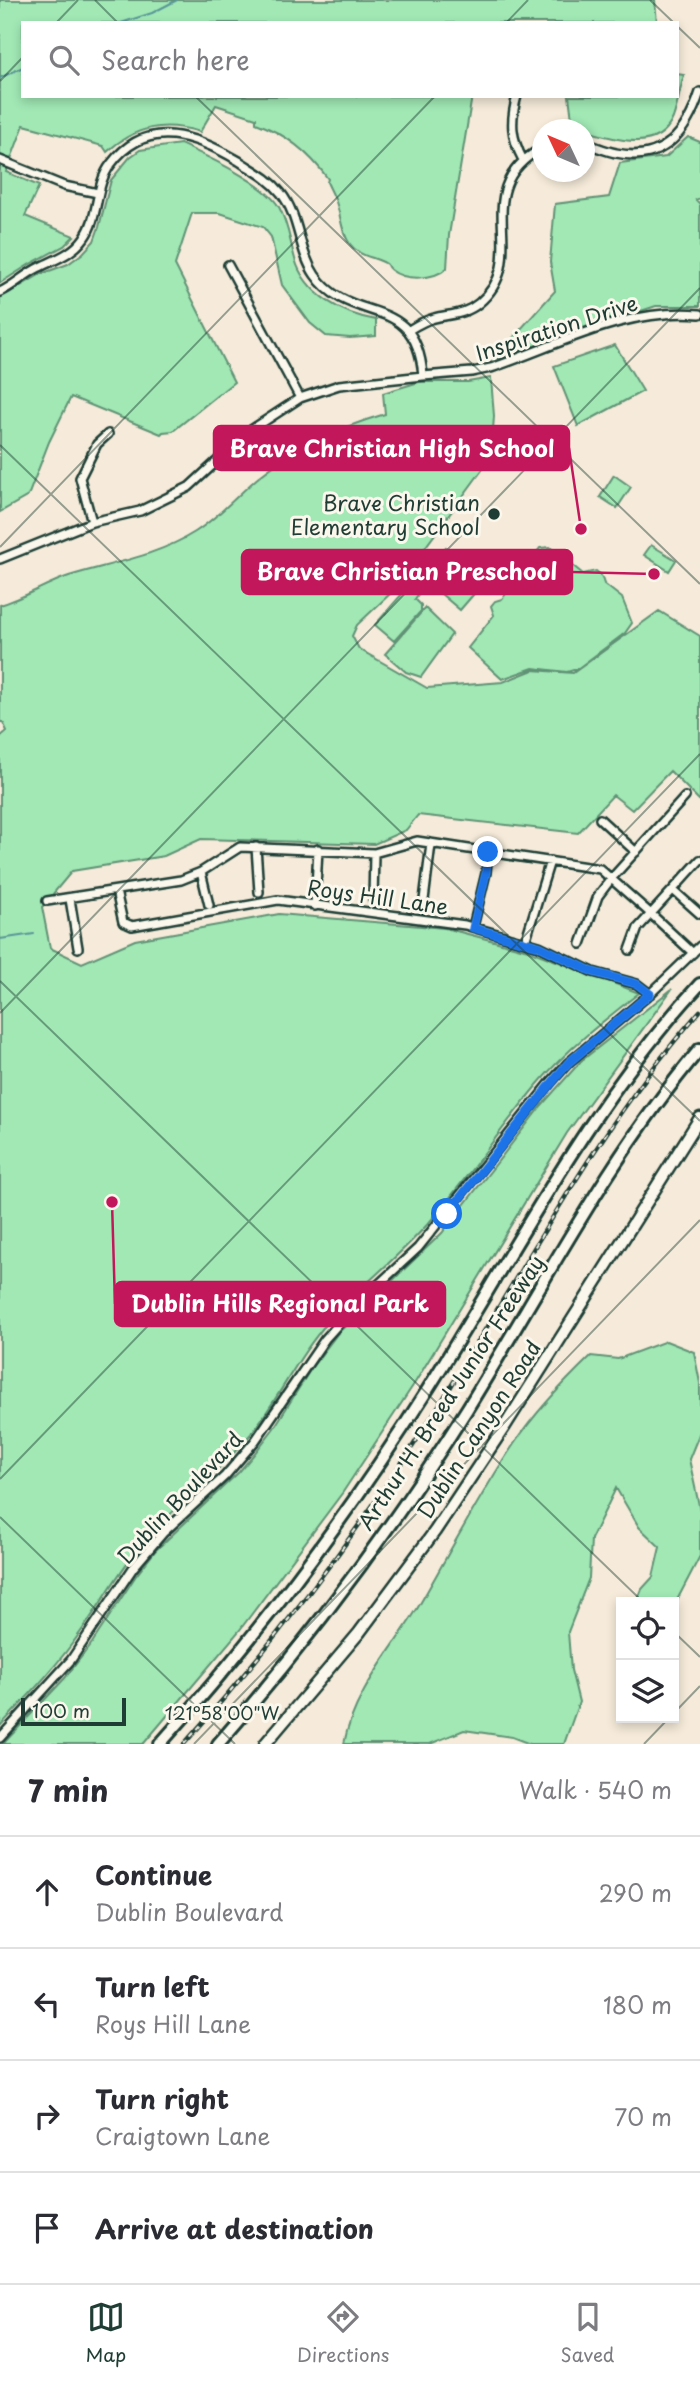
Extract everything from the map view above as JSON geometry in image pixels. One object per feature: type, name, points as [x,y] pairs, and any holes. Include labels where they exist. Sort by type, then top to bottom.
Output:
[{"type":"highway","name":"Arthur H. Breed Junior Freeway","points":[[160,1744],[256,1632],[345,1513],[423,1398],[592,1122],[645,1049],[700,984]]},
{"type":"highway","name":"Arthur H. Breed Junior Freeway","points":[[218,1744],[307,1637],[398,1513],[466,1411],[629,1144],[700,1049]]},
{"type":"main road","name":"Dublin Canyon Road","points":[[265,1744],[359,1633],[464,1490],[700,1118]]},
{"type":"street","points":[[595,146],[632,155],[659,149],[676,138],[690,121],[700,92]]},
{"type":"street","points":[[516,98],[512,113],[512,135],[523,160]]},
{"type":"street","points":[[0,292],[35,269],[58,260],[83,239],[91,226],[105,173],[118,156],[150,136],[161,134],[188,137],[217,149],[270,180],[289,205],[309,265],[324,286],[346,302],[391,316],[409,330],[422,365],[423,376]]},
{"type":"street","points":[[409,330],[433,318],[469,310],[492,289],[503,264],[503,194],[511,175],[523,160],[532,154]]},
{"type":"street","points":[[0,160],[64,186],[98,193]]},
{"type":"street","points":[[228,265],[300,398]]},
{"type":"street","name":"Inspiration Drive","points":[[0,559],[92,522],[140,511],[189,487],[251,430],[300,398],[339,384],[471,372],[491,368],[613,323],[668,313],[700,314]]},
{"type":"street","points":[[92,522],[80,478],[96,444],[108,434]]},
{"type":"street","points":[[581,944],[598,897],[685,797]]},
{"type":"street","points":[[600,819],[636,852]]},
{"type":"street","points":[[47,901],[181,880],[201,872],[240,847],[374,852],[417,841],[600,869],[693,953]]},
{"type":"street","points":[[423,908],[431,844]]},
{"type":"street","points":[[256,847],[259,892]]},
{"type":"street","points":[[315,906],[318,849]]},
{"type":"street","points":[[373,900],[374,852]]},
{"type":"street","points":[[473,928],[486,873],[488,852]]},
{"type":"street","points":[[630,950],[638,928],[700,860]]},
{"type":"street","points":[[525,942],[550,861]]},
{"type":"street","points":[[201,872],[209,905]]},
{"type":"street","points":[[673,890],[700,914]]},
{"type":"street","name":"Roys Hill Lane","points":[[116,891],[123,922],[132,926],[278,900],[473,928],[552,951],[593,972],[637,984],[650,994]]},
{"type":"street","points":[[70,899],[78,948]]},
{"type":"street","name":"Dublin Boulevard","points":[[0,1738],[71,1660],[133,1568],[163,1533],[225,1476],[255,1441],[325,1339],[353,1308],[418,1248],[568,1063],[650,994],[700,946]]},
{"type":"green space","points":[[0,0],[655,0],[657,21],[21,21],[21,98],[472,98],[449,235],[447,268],[435,275],[419,278],[397,274],[385,263],[357,251],[345,234],[328,179],[313,160],[287,138],[256,123],[256,118],[216,105],[200,132],[174,127],[150,128],[128,136],[107,152],[103,146],[24,125],[6,172],[39,186],[25,216],[74,236],[64,246],[0,283]]},
{"type":"green space","points":[[679,74],[684,75],[679,95]]},
{"type":"green space","points":[[569,98],[678,98],[673,118],[665,130],[654,138],[642,141],[595,133],[595,119],[572,119]]},
{"type":"green space","points":[[688,137],[700,142],[700,198],[696,200],[700,204],[700,306],[656,306],[494,359],[555,291],[550,262],[555,204],[609,197],[620,163],[666,157]]},
{"type":"green space","points":[[180,144],[234,171],[272,198],[282,213],[295,259],[307,282],[316,292],[338,307],[376,320],[376,336],[326,336],[310,323],[282,285],[271,237],[263,227],[220,213],[192,213],[175,265],[234,382],[173,431],[161,434],[71,397],[49,442],[28,496],[0,512],[0,298],[41,274],[68,264],[83,253],[94,241],[111,180],[130,157],[140,150]]},
{"type":"green space","points":[[615,345],[643,391],[578,426],[554,366]]},
{"type":"green space","points":[[491,378],[494,416],[491,458],[393,591],[357,625],[352,636],[359,649],[427,688],[503,682],[533,670],[573,673],[659,611],[700,636],[700,801],[670,771],[632,810],[613,795],[578,833],[418,815],[406,830],[374,844],[201,839],[164,856],[72,871],[42,907],[50,948],[82,963],[135,940],[279,914],[445,928],[528,950],[639,993],[561,1059],[524,1101],[433,1218],[328,1322],[250,1435],[146,1539],[63,1655],[0,1726],[0,737],[7,731],[3,722],[0,722],[0,605],[69,576],[150,553],[195,532],[260,476],[289,456],[352,425],[385,414],[383,393],[419,382],[468,382]]},
{"type":"green space","points":[[614,475],[631,487],[617,508],[600,497]]},
{"type":"green space","points":[[651,545],[676,560],[669,571],[644,555]]},
{"type":"green space","points":[[446,547],[479,575],[473,583],[479,588],[460,610],[421,577]]},
{"type":"green space","points":[[550,547],[583,574],[596,571],[601,575],[604,584],[622,598],[632,623],[625,633],[577,669],[567,672],[533,668],[502,679],[468,648],[494,615],[491,606],[495,601],[502,599],[540,548]]},
{"type":"green space","points":[[410,585],[419,593],[415,599],[421,605],[421,611],[394,641],[375,625]]},
{"type":"green space","points":[[425,608],[452,634],[421,677],[406,672],[385,654]]},
{"type":"green space","points":[[672,989],[567,1133],[416,1381],[343,1492],[239,1631],[145,1742],[3,1744],[65,1678],[156,1550],[239,1472],[254,1454],[338,1333],[442,1233],[541,1106],[581,1061]]},
{"type":"green space","points":[[666,1341],[694,1352],[700,1383],[700,1432],[689,1459],[700,1510],[700,1556],[679,1597],[639,1597],[653,1577],[660,1547],[639,1527],[616,1488],[591,1539],[589,1578],[568,1632],[571,1670],[579,1702],[564,1744],[530,1744],[512,1737],[464,1730],[430,1744],[344,1744],[364,1691],[417,1609],[488,1484],[531,1420],[591,1356],[618,1359]]},
{"type":"waterway","points":[[127,21],[152,13],[177,0]]},
{"type":"waterway","points":[[0,78],[21,68]]},
{"type":"waterway","points":[[0,939],[34,934]]},
{"type":"railway","points":[[184,1744],[289,1619],[354,1532],[416,1442],[596,1149],[663,1055],[700,1011]]},
{"type":"place","name":"Brave Christian Elementary School","points":[[494,514]]},
{"type":"place","name":"Brave Christian High School","points":[[581,529]]},
{"type":"place","name":"Brave Christian Preschool","points":[[654,574]]},
{"type":"place","name":"Dublin Hills Regional Park","points":[[112,1202]]},
{"type":"route","points":[[447,1214],[568,1063],[650,994],[637,984],[593,972],[539,946],[473,928],[486,873],[488,852]]}]
